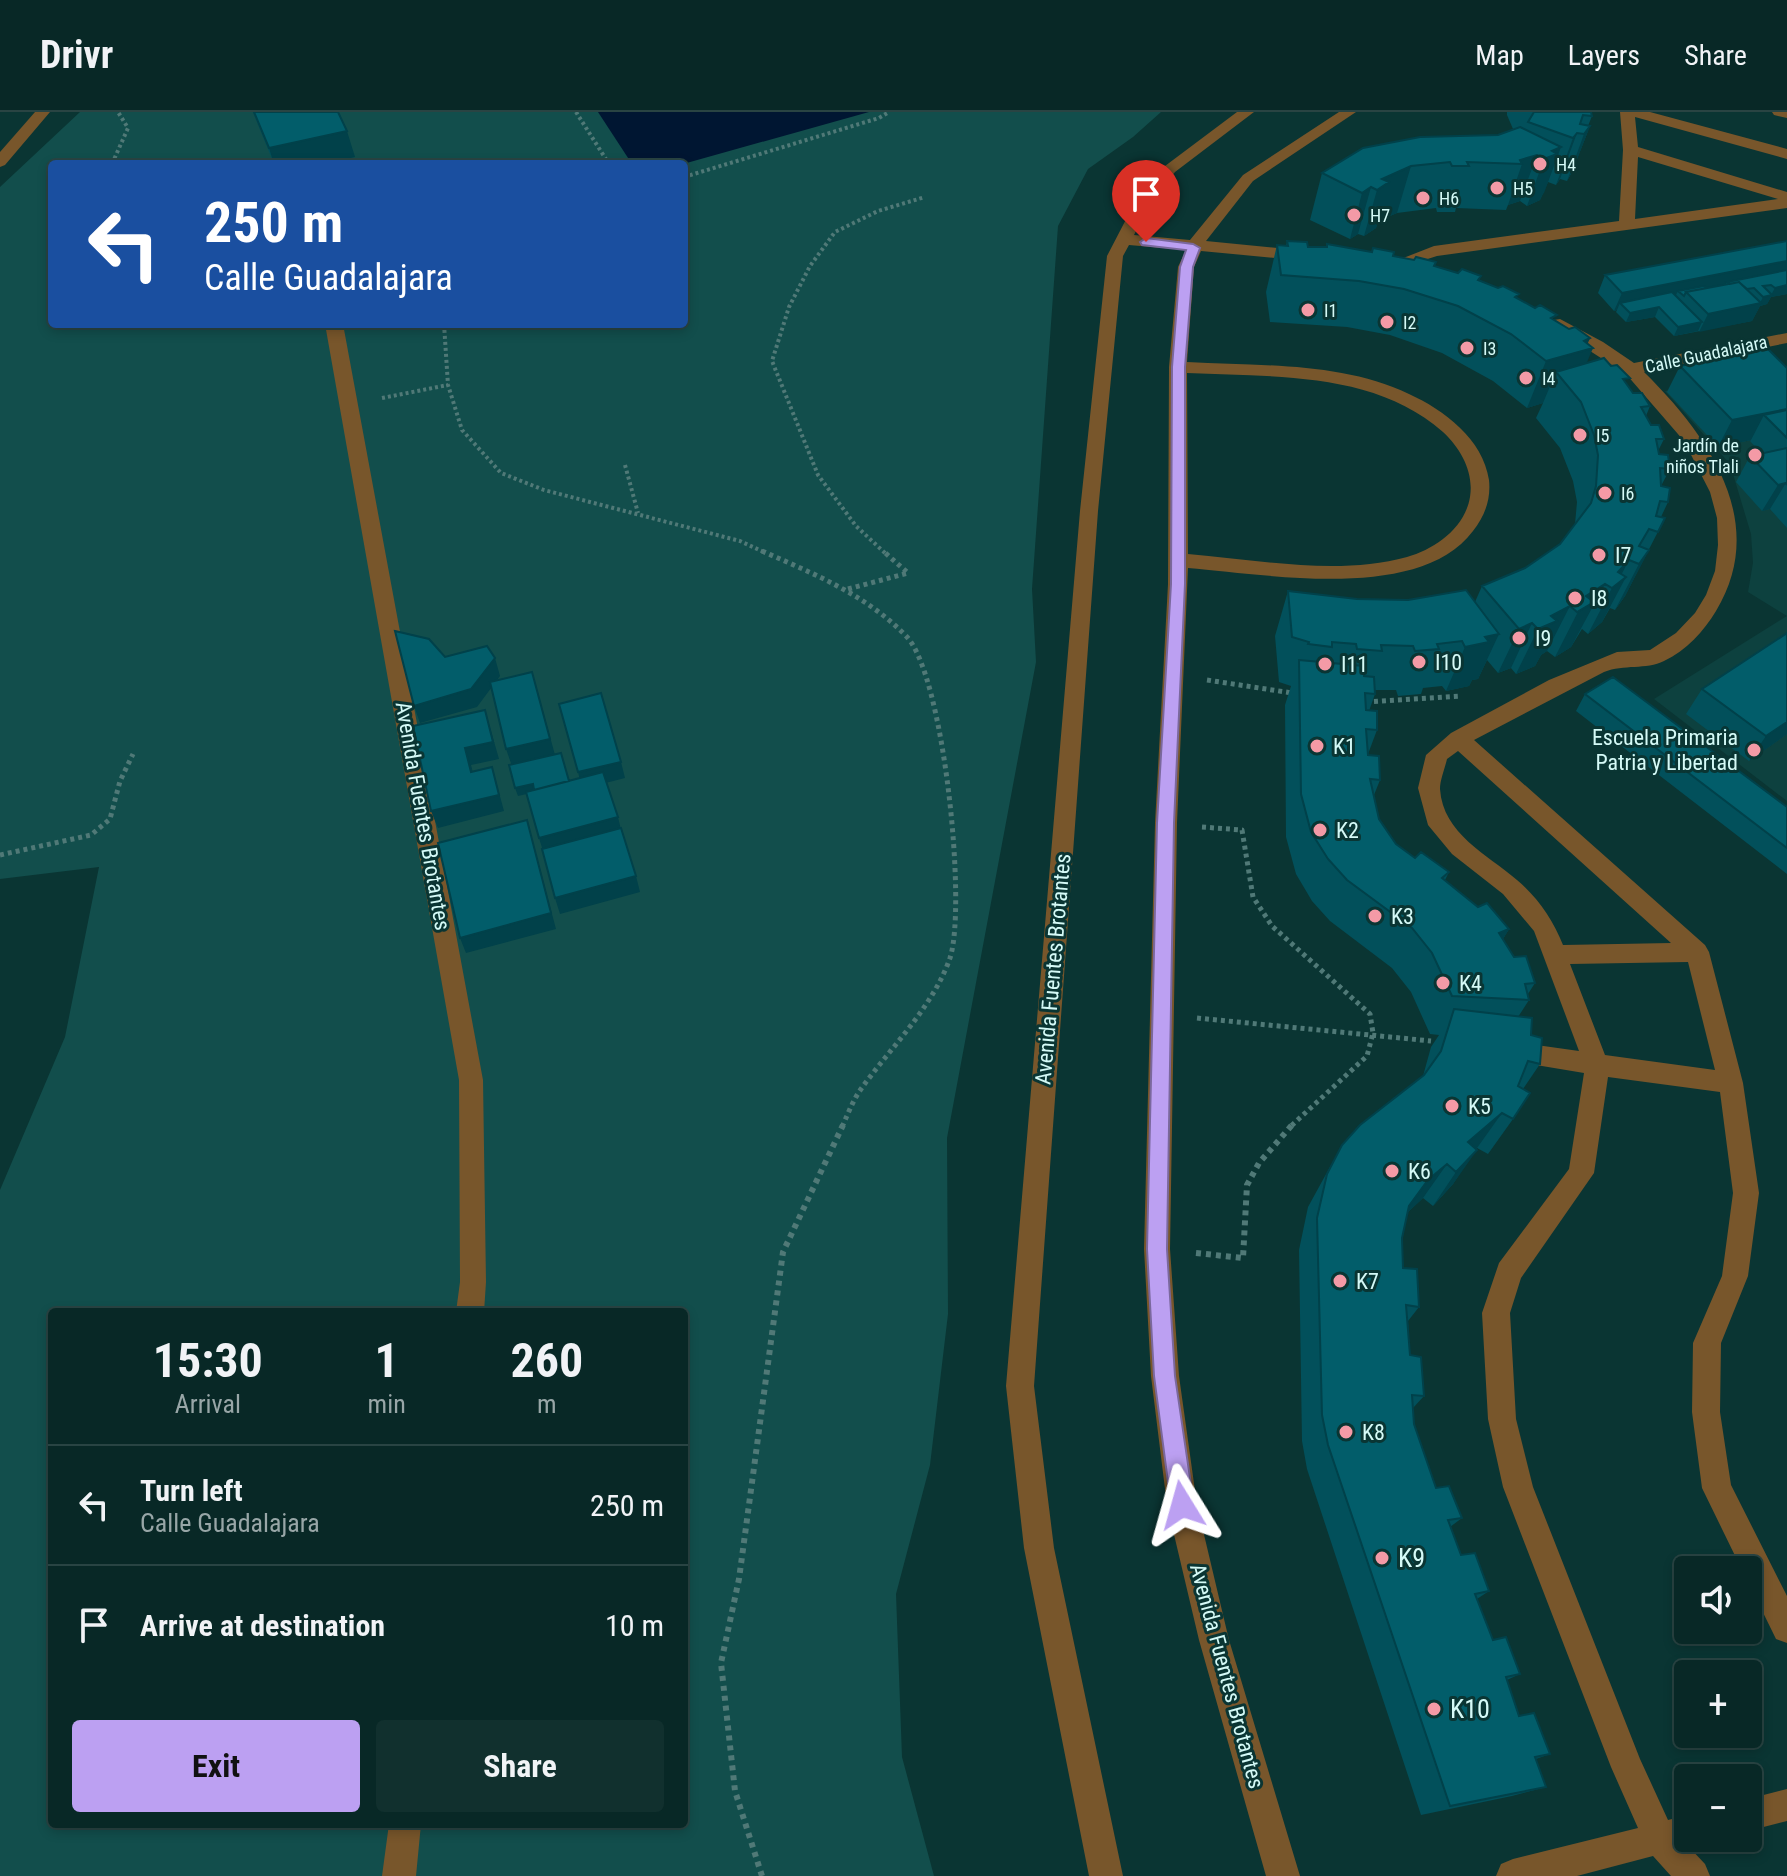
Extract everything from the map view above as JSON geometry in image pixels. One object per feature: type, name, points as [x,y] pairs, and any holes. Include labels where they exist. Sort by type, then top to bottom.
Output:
[{"type":"street","points":[[0,162],[43,112]]},
{"type":"street","name":"Avenida Fuentes Brotantes","points":[[1106,1876],[1039,1548],[1020,1386],[1089,511],[1115,256],[1142,204],[1170,169],[1247,112]]},
{"type":"street","name":"Avenida Fuentes Brotantes","points":[[1283,1876],[1214,1640],[1182,1505],[1165,1376],[1157,1249],[1166,823],[1178,560],[1178,367],[1186,267],[1193,248],[1248,178],[1349,112]]},
{"type":"street","points":[[1627,112],[1631,150],[1627,227]]},
{"type":"street","points":[[1633,112],[1787,154]]},
{"type":"street","points":[[1779,112],[1787,114]]},
{"type":"street","points":[[1631,150],[1787,200]]},
{"type":"street","points":[[1422,271],[1388,263],[1434,251],[1627,227],[1787,200]]},
{"type":"street","points":[[1122,239],[1193,248],[1319,257]]},
{"type":"street","name":"Calle Guadalajara","points":[[1538,313],[1632,369],[1787,338]]},
{"type":"street","name":"Avenida Fuentes Brotantes","points":[[335,328],[471,1080],[473,1282],[470,1308]]},
{"type":"street","points":[[1178,367],[1327,378],[1383,389],[1432,413],[1451,428],[1476,464],[1481,484],[1479,503],[1471,521],[1458,537],[1438,551],[1413,562],[1355,571],[1178,560]]},
{"type":"street","points":[[1632,369],[1697,446],[1710,468],[1725,511],[1727,569],[1720,590],[1707,611],[1684,636],[1656,657],[1620,658],[1459,739],[1437,755],[1429,788],[1439,825],[1460,848],[1511,888],[1544,926],[1597,1066],[1581,1173],[1509,1272],[1496,1313],[1502,1419],[1518,1487],[1627,1767],[1673,1835],[1693,1876]]},
{"type":"street","points":[[1459,739],[1697,952],[1731,1083],[1746,1193],[1735,1276],[1707,1343],[1706,1412],[1717,1488],[1787,1628]]},
{"type":"street","points":[[1556,955],[1697,952]]},
{"type":"street","points":[[1431,1041],[1731,1083]]},
{"type":"street","points":[[1762,1811],[1787,1805]]},
{"type":"street","points":[[399,1876],[405,1828]]},
{"type":"street","points":[[1513,1876],[1673,1835]]},
{"type":"path","points":[[114,160],[128,128],[118,112]]},
{"type":"path","points":[[576,112],[606,160]]},
{"type":"path","points":[[688,176],[879,118],[889,112]]},
{"type":"path","points":[[848,589],[908,573],[856,526],[818,475],[772,361],[789,307],[810,266],[835,232],[878,211],[925,197]]},
{"type":"path","points":[[444,328],[448,385],[462,430],[501,473],[544,490],[740,541],[848,589],[909,639],[933,696],[950,811],[957,914],[950,957],[933,993],[859,1092],[783,1252],[739,1579],[721,1663],[735,1791],[762,1876]]},
{"type":"path","points":[[350,405],[448,385]]},
{"type":"path","points":[[625,465],[638,513]]},
{"type":"path","points":[[1175,675],[1301,694]]},
{"type":"path","points":[[1356,701],[1460,696]]},
{"type":"path","points":[[0,855],[91,835],[110,819],[120,781],[133,754]]},
{"type":"path","points":[[1157,1249],[1243,1258],[1247,1185],[1259,1163],[1311,1105],[1344,1080],[1367,1056],[1373,1033],[1370,1014],[1272,926],[1253,897],[1242,830],[1166,823]]},
{"type":"path","points":[[1161,1014],[1431,1041]]},
{"type":"shaded area","points":[[80,112],[1161,112],[1133,137],[1088,169],[1058,226],[1032,589],[1036,662],[947,1138],[948,1314],[930,1465],[896,1594],[902,1757],[934,1876],[0,1876],[0,1190],[65,1037],[99,867],[0,879],[0,187]]},
{"type":"shaded area","points":[[598,112],[869,112],[688,163],[688,160],[629,160]]},
{"type":"shaded area","name":"Jardín de niños Tlali","points":[[1787,366],[1787,616],[1748,592],[1753,563],[1751,534],[1730,464],[1665,391]]},
{"type":"shaded area","name":"Escuela Primaria Patria y Libertad","points":[[1787,616],[1787,801],[1654,699]]},
{"type":"building","points":[[254,112],[338,112],[347,131],[269,148]]},
{"type":"building","points":[[1534,112],[1591,112],[1592,116],[1583,115],[1580,124],[1590,126],[1584,134],[1577,133],[1573,138],[1528,122]]},
{"type":"building","points":[[1520,127],[1561,147],[1552,151],[1557,154],[1544,159],[1537,155],[1520,160],[1522,164],[1467,162],[1469,166],[1452,166],[1450,162],[1411,166],[1382,179],[1389,182],[1377,190],[1371,187],[1362,193],[1322,173],[1363,148],[1420,137],[1498,135]]},
{"type":"building","points":[[1287,241],[1307,242],[1308,247],[1327,247],[1327,244],[1372,252],[1373,248],[1394,252],[1393,256],[1436,262],[1434,266],[1458,273],[1462,269],[1481,276],[1478,280],[1498,288],[1503,286],[1519,294],[1515,297],[1535,308],[1540,305],[1557,315],[1551,318],[1569,329],[1575,327],[1590,338],[1584,341],[1593,348],[1546,361],[1511,334],[1458,306],[1404,289],[1359,281],[1281,275],[1277,245],[1288,246]]},
{"type":"building","points":[[1787,241],[1787,261],[1622,293],[1605,275]]},
{"type":"building","points":[[1787,270],[1787,285],[1775,288],[1763,286],[1772,295],[1763,297],[1754,288],[1747,289],[1739,282],[1727,282]]},
{"type":"building","points":[[1739,282],[1761,303],[1708,314],[1686,292]]},
{"type":"building","points":[[1707,288],[1686,292],[1684,296],[1678,291]]},
{"type":"building","points":[[1672,292],[1702,322],[1678,327],[1659,307],[1630,313],[1620,303]]},
{"type":"building","points":[[1767,348],[1787,368],[1787,409],[1732,420],[1680,366]]},
{"type":"building","points":[[1604,358],[1630,378],[1623,379],[1633,393],[1642,393],[1650,406],[1641,407],[1651,425],[1659,425],[1664,439],[1656,439],[1659,454],[1668,455],[1670,469],[1660,468],[1661,486],[1670,488],[1668,502],[1660,501],[1656,516],[1665,518],[1658,532],[1649,529],[1639,546],[1649,550],[1639,564],[1629,560],[1618,572],[1626,577],[1612,588],[1605,584],[1586,596],[1594,602],[1577,612],[1570,606],[1551,616],[1557,621],[1538,629],[1532,623],[1519,629],[1482,586],[1525,568],[1560,544],[1591,503],[1596,486],[1598,455],[1594,435],[1581,402],[1556,372]]},
{"type":"building","points":[[1787,410],[1787,438],[1764,415]]},
{"type":"building","points":[[1787,448],[1787,485],[1778,485],[1750,456]]},
{"type":"building","points":[[1466,590],[1499,634],[1485,637],[1489,642],[1465,647],[1462,641],[1437,644],[1439,649],[1415,651],[1413,646],[1381,645],[1382,651],[1357,649],[1356,644],[1332,642],[1332,647],[1308,644],[1292,637],[1288,591],[1357,599],[1408,600]]},
{"type":"building","points":[[395,631],[429,639],[445,657],[487,646],[495,658],[471,689],[414,706]]},
{"type":"building","points":[[1787,633],[1787,722],[1766,736],[1702,689]]},
{"type":"building","points":[[1299,660],[1364,666],[1364,676],[1374,677],[1375,694],[1365,693],[1366,710],[1377,711],[1377,730],[1366,729],[1368,755],[1379,756],[1380,780],[1370,779],[1379,819],[1396,844],[1415,858],[1421,852],[1449,872],[1442,878],[1478,907],[1487,903],[1509,929],[1499,933],[1514,957],[1526,956],[1535,983],[1525,984],[1529,1000],[1452,996],[1432,953],[1412,928],[1347,880],[1328,859],[1311,832],[1301,794]]},
{"type":"building","points":[[532,672],[550,739],[506,749],[490,682]]},
{"type":"building","points":[[1613,677],[1787,807],[1787,848],[1585,694]]},
{"type":"building","points":[[601,693],[621,762],[578,772],[559,704]]},
{"type":"building","points":[[485,710],[493,742],[465,748],[471,772],[492,767],[499,795],[431,811],[413,726]]},
{"type":"building","points":[[561,753],[569,781],[534,790],[533,784],[515,788],[509,765]]},
{"type":"building","points":[[603,772],[618,817],[539,838],[526,792]]},
{"type":"building","points":[[527,820],[551,913],[460,938],[438,843]]},
{"type":"building","points":[[621,828],[636,876],[555,898],[542,849]]},
{"type":"building","points":[[1454,1009],[1532,1018],[1531,1035],[1542,1038],[1540,1064],[1528,1061],[1518,1086],[1530,1093],[1513,1119],[1502,1113],[1468,1142],[1477,1150],[1456,1172],[1447,1164],[1428,1180],[1409,1206],[1402,1238],[1403,1268],[1417,1269],[1419,1307],[1406,1305],[1410,1355],[1421,1357],[1424,1396],[1412,1395],[1414,1424],[1436,1488],[1449,1486],[1462,1518],[1448,1520],[1461,1555],[1475,1553],[1489,1591],[1475,1594],[1493,1640],[1506,1637],[1520,1674],[1506,1677],[1519,1716],[1534,1713],[1550,1754],[1535,1757],[1546,1787],[1450,1806],[1328,1445],[1322,1415],[1317,1218],[1327,1174],[1342,1145],[1360,1125],[1424,1075],[1441,1051]]},
{"type":"place","name":"H4","points":[[1540,164]]},
{"type":"place","name":"H5","points":[[1497,188]]},
{"type":"place","name":"H6","points":[[1423,198]]},
{"type":"place","name":"H7","points":[[1354,215]]},
{"type":"place","name":"I1","points":[[1308,310]]},
{"type":"place","name":"I2","points":[[1387,322]]},
{"type":"place","name":"I3","points":[[1467,348]]},
{"type":"place","name":"I4","points":[[1526,378]]},
{"type":"place","name":"I5","points":[[1580,435]]},
{"type":"place","name":"Jardín de niños Tlali","points":[[1755,455]]},
{"type":"place","name":"I6","points":[[1605,493]]},
{"type":"place","name":"I7","points":[[1599,555]]},
{"type":"place","name":"I8","points":[[1575,598]]},
{"type":"place","name":"I9","points":[[1519,638]]},
{"type":"place","name":"I10","points":[[1419,662]]},
{"type":"place","name":"I11","points":[[1325,664]]},
{"type":"place","name":"K1","points":[[1317,746]]},
{"type":"place","name":"Escuela Primaria Patria y Libertad","points":[[1754,750]]},
{"type":"place","name":"K2","points":[[1320,830]]},
{"type":"place","name":"K3","points":[[1375,916]]},
{"type":"place","name":"K4","points":[[1443,983]]},
{"type":"place","name":"K5","points":[[1452,1106]]},
{"type":"place","name":"K6","points":[[1392,1171]]},
{"type":"place","name":"K7","points":[[1340,1281]]},
{"type":"place","name":"K8","points":[[1346,1432]]},
{"type":"place","name":"K9","points":[[1382,1558]]},
{"type":"place","name":"K10","points":[[1434,1709]]},
{"type":"route","points":[[1146,242],[1193,248],[1186,267],[1178,367],[1178,584],[1166,823],[1157,1249],[1165,1376],[1182,1505]]}]
